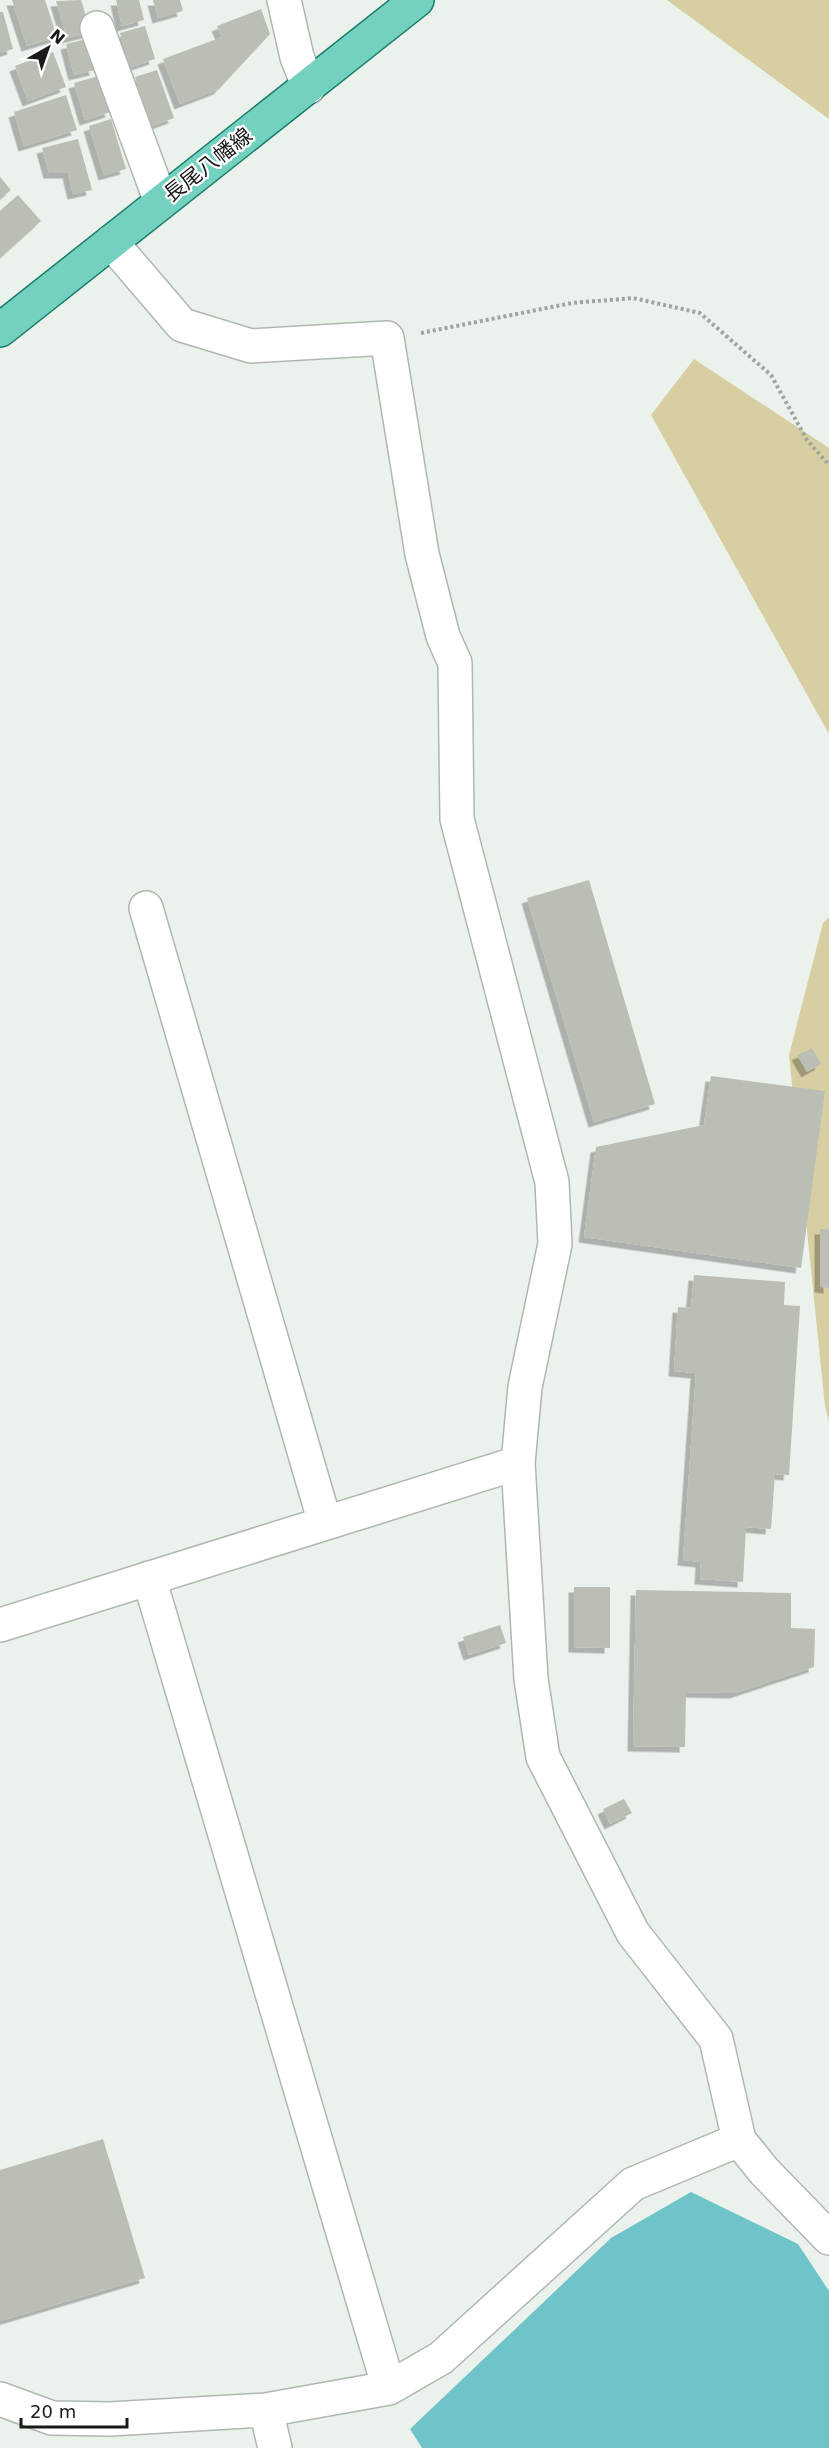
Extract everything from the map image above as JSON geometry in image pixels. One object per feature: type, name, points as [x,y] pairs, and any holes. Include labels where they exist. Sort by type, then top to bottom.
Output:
[{"type":"main road","name":"長尾八幡線","points":[[0,330],[417,0]]},
{"type":"street","points":[[284,0],[297,57],[309,87]]},
{"type":"street","points":[[97,28],[161,202]]},
{"type":"street","points":[[111,242],[183,325],[251,346],[387,338],[422,554],[443,636],[455,663],[457,819],[552,1182],[555,1244],[525,1388],[518,1463],[531,1678],[543,1757],[633,1932],[716,2039],[738,2140],[764,2171],[829,2238]]},
{"type":"street","points":[[146,908],[325,1523]]},
{"type":"street","points":[[0,1625],[518,1463]]},
{"type":"street","points":[[149,1578],[389,2388]]},
{"type":"street","points":[[0,2398],[52,2418],[110,2419],[266,2410],[389,2388],[441,2358],[633,2184],[738,2140]]},
{"type":"street","points":[[266,2410],[275,2448]]},
{"type":"path","points":[[387,338],[457,327],[572,303],[633,298],[700,313],[771,375],[807,440],[829,465]]},
{"type":"shaded area","points":[[667,0],[829,0],[829,119]]},
{"type":"shaded area","points":[[694,359],[829,448],[829,734],[651,415]]},
{"type":"shaded area","points":[[829,917],[829,1422],[825,1406],[789,1055],[823,923]]},
{"type":"water","points":[[691,2192],[798,2244],[829,2291],[829,2448],[422,2448],[410,2429],[611,2238]]},
{"type":"building","points":[[12,0],[45,0],[57,37],[27,46]]},
{"type":"building","points":[[81,0],[91,32],[67,38],[56,1]]},
{"type":"building","points":[[116,0],[139,0],[144,20],[122,26]]},
{"type":"building","points":[[153,0],[180,0],[183,11],[158,18]]},
{"type":"building","points":[[261,9],[270,34],[219,89],[180,104],[163,59],[222,37],[217,26]]},
{"type":"building","points":[[0,12],[3,12],[13,49],[0,53]]},
{"type":"building","points":[[145,26],[155,59],[131,67],[120,33]]},
{"type":"building","points":[[87,39],[95,70],[74,75],[66,44]]},
{"type":"building","points":[[53,52],[66,87],[28,101],[15,66]]},
{"type":"building","points":[[157,70],[174,118],[151,126],[135,77]]},
{"type":"building","points":[[99,76],[111,112],[85,120],[74,83]]},
{"type":"building","points":[[66,95],[77,130],[24,146],[14,112]]},
{"type":"building","points":[[111,119],[126,169],[104,175],[89,126]]},
{"type":"building","points":[[78,139],[92,190],[73,194],[68,173],[49,173],[42,148]]},
{"type":"building","points":[[0,177],[11,190],[0,199]]},
{"type":"building","points":[[18,195],[41,221],[0,258],[0,211]]},
{"type":"building","points":[[589,880],[655,1104],[594,1122],[527,898]]},
{"type":"building","points":[[812,1048],[821,1064],[807,1072],[797,1055]]},
{"type":"building","points":[[711,1076],[825,1091],[801,1268],[584,1237],[596,1147],[704,1125]]},
{"type":"building","points":[[820,1229],[829,1229],[829,1288],[820,1287]]},
{"type":"building","points":[[694,1275],[785,1282],[784,1305],[800,1306],[789,1475],[775,1474],[771,1529],[746,1527],[743,1582],[700,1579],[701,1562],[683,1560],[696,1373],[674,1371],[678,1307],[691,1308]]},
{"type":"building","points":[[574,1587],[610,1587],[610,1648],[574,1647]]},
{"type":"building","points":[[636,1590],[791,1593],[791,1628],[815,1629],[814,1667],[735,1693],[686,1692],[685,1747],[633,1746]]},
{"type":"building","points":[[500,1625],[506,1643],[469,1655],[463,1637]]},
{"type":"building","points":[[624,1799],[632,1813],[610,1824],[603,1809]]},
{"type":"building","points":[[103,2139],[145,2278],[0,2321],[0,2170]]}]
